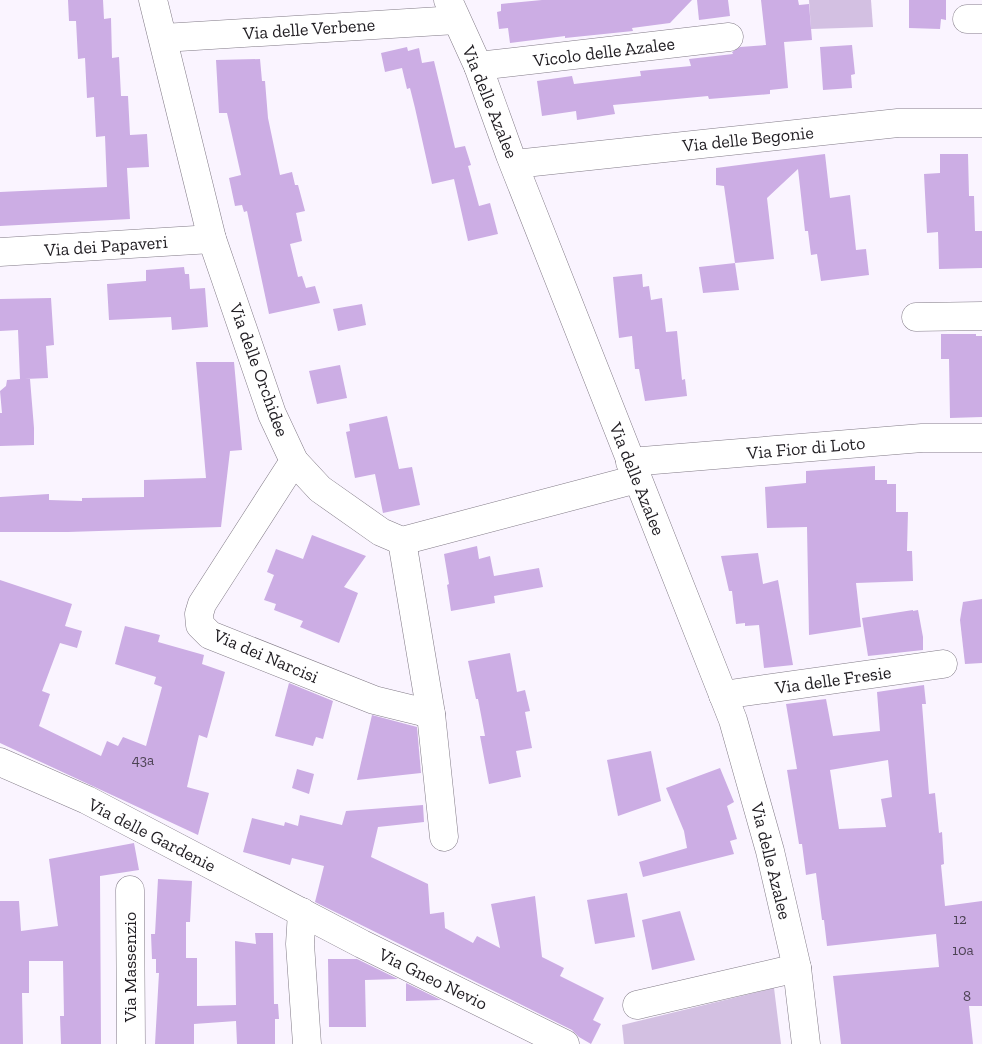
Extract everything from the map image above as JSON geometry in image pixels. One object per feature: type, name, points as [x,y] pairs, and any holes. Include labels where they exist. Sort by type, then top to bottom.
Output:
[{"type":"street","name":"Via delle Orchidee","points":[[153,0],[212,239],[272,414],[294,461],[320,489],[381,532],[402,541]]},
{"type":"street","name":"Via delle Verbene","points":[[163,38],[452,10]]},
{"type":"street","name":"Via delle Azalee","points":[[452,10],[478,66],[733,720],[770,851],[797,968],[806,1044]]},
{"type":"street","name":"Vicolo delle Azalee","points":[[478,66],[729,37]]},
{"type":"street","name":"Via delle Begonie","points":[[515,164],[898,123],[982,123]]},
{"type":"street","name":"Via dei Papaveri","points":[[0,252],[212,239]]},
{"type":"street","points":[[916,317],[982,316]]},
{"type":"street","name":"Via Fior di Loto","points":[[634,470],[922,438],[982,438]]},
{"type":"street","name":"Via dei Narcisi","points":[[294,461],[202,604],[199,614],[200,625],[210,635],[374,700],[431,714]]},
{"type":"street","points":[[444,837],[431,714],[402,541],[634,470]]},
{"type":"street","name":"Via delle Fresie","points":[[723,695],[943,664]]},
{"type":"street","name":"Via delle Gardenie","points":[[0,762],[87,800],[302,912]]},
{"type":"street","name":"Via Massenzio","points":[[130,890],[131,1044]]},
{"type":"street","points":[[302,912],[300,944],[307,1044]]},
{"type":"street","name":"Via Gneo Nevio","points":[[302,912],[565,1044]]},
{"type":"street","points":[[637,1004],[797,968]]},
{"type":"shaded area","points":[[809,0],[871,0],[873,27],[811,29]]},
{"type":"shaded area","points":[[774,988],[781,1044],[624,1044],[622,1025]]},
{"type":"building","points":[[68,0],[103,0],[104,19],[111,18],[112,58],[119,57],[121,96],[128,96],[130,135],[147,134],[149,167],[127,168],[130,219],[0,226],[0,192],[107,187],[105,136],[96,137],[94,97],[87,98],[85,58],[78,59],[76,21],[69,21]]},
{"type":"building","points":[[542,0],[692,0],[670,23],[632,28],[633,31],[565,38],[565,36],[510,43],[508,28],[499,29],[497,12],[501,11],[501,4]]},
{"type":"building","points":[[697,0],[728,0],[730,16],[699,20]]},
{"type":"building","points":[[761,0],[798,0],[799,5],[809,4],[812,40],[784,42],[788,88],[770,90],[770,94],[709,99],[708,96],[613,105],[615,114],[577,120],[576,111],[542,116],[537,81],[572,76],[574,84],[641,76],[640,71],[691,66],[689,59],[733,54],[732,52],[740,47],[766,45]]},
{"type":"building","points":[[909,0],[946,0],[946,20],[941,19],[940,29],[909,28]]},
{"type":"building","points":[[852,45],[855,74],[851,75],[852,88],[823,90],[820,47]]},
{"type":"building","points":[[407,47],[408,51],[419,48],[422,63],[434,61],[455,148],[465,146],[471,165],[468,166],[479,206],[490,203],[498,234],[468,241],[454,179],[432,184],[410,88],[407,89],[402,68],[385,72],[381,53]]},
{"type":"building","points":[[260,59],[262,81],[265,81],[268,118],[280,175],[292,172],[295,185],[298,185],[305,211],[296,213],[302,241],[290,244],[298,277],[302,276],[306,288],[315,286],[320,303],[269,314],[247,211],[244,212],[242,205],[235,206],[229,178],[241,175],[227,113],[219,113],[216,60]]},
{"type":"building","points":[[825,154],[830,198],[850,195],[856,250],[866,249],[869,275],[821,281],[817,254],[811,255],[808,231],[805,231],[798,169],[767,198],[774,259],[735,263],[724,186],[716,185],[716,168]]},
{"type":"building","points":[[940,154],[968,154],[969,196],[974,196],[975,231],[982,231],[982,268],[939,269],[938,232],[927,233],[924,174],[940,173]]},
{"type":"building","points":[[735,263],[739,290],[703,293],[699,267]]},
{"type":"building","points":[[184,267],[185,274],[189,274],[190,289],[205,288],[208,327],[172,330],[171,317],[109,320],[107,284],[146,281],[146,270]]},
{"type":"building","points":[[642,274],[643,287],[649,286],[651,300],[662,298],[666,332],[677,331],[682,380],[685,379],[687,396],[645,401],[639,369],[635,369],[632,336],[619,338],[613,277]]},
{"type":"building","points":[[51,298],[54,345],[46,346],[48,378],[25,379],[30,379],[34,445],[0,446],[0,413],[2,413],[0,391],[6,386],[7,380],[20,379],[18,330],[0,331],[0,299]]},
{"type":"building","points":[[362,304],[366,325],[338,331],[333,309]]},
{"type":"building","points":[[941,334],[976,334],[976,336],[982,336],[982,417],[950,418],[949,359],[941,359]]},
{"type":"building","points":[[196,362],[234,362],[242,450],[230,451],[221,527],[68,532],[0,532],[0,497],[49,494],[49,500],[82,501],[82,498],[144,497],[144,480],[206,478]]},
{"type":"building","points":[[340,365],[347,398],[317,404],[309,371]]},
{"type":"building","points":[[387,416],[399,469],[412,467],[420,505],[383,513],[375,474],[355,478],[346,432],[350,431],[349,424]]},
{"type":"building","points":[[875,466],[875,480],[887,480],[887,484],[896,484],[896,512],[908,512],[907,551],[912,551],[913,581],[856,583],[861,627],[809,635],[807,527],[767,528],[765,487],[806,483],[806,471]]},
{"type":"building","points":[[312,535],[366,556],[344,587],[358,593],[339,643],[300,627],[303,621],[274,610],[276,604],[264,600],[274,575],[267,572],[276,549],[303,559]]},
{"type":"building","points":[[477,546],[479,559],[490,556],[494,576],[539,568],[543,587],[494,596],[495,603],[451,611],[444,554]]},
{"type":"building","points":[[758,553],[763,584],[778,580],[793,665],[764,668],[759,625],[745,626],[745,623],[736,624],[732,591],[729,591],[721,556]]},
{"type":"building","points":[[0,580],[72,604],[65,626],[82,631],[77,648],[60,643],[42,691],[50,694],[39,726],[101,756],[107,741],[118,746],[123,737],[146,746],[162,687],[154,684],[156,677],[115,664],[125,626],[160,635],[158,642],[204,655],[202,664],[225,672],[207,738],[199,735],[187,787],[209,793],[198,835],[0,743]]},
{"type":"building","points":[[982,599],[982,663],[965,664],[960,620],[963,602]]},
{"type":"building","points":[[918,610],[923,637],[923,650],[868,656],[862,618]]},
{"type":"building","points":[[510,653],[517,692],[525,690],[530,711],[525,712],[532,748],[516,751],[521,777],[489,784],[480,736],[485,736],[468,661]]},
{"type":"building","points":[[289,683],[333,701],[323,739],[316,737],[313,746],[275,736]]},
{"type":"building","points":[[924,685],[926,704],[922,704],[929,794],[935,793],[939,833],[942,832],[944,864],[941,865],[945,906],[982,901],[982,1006],[969,1006],[973,1044],[841,1044],[833,976],[939,967],[936,934],[827,946],[816,873],[806,875],[802,844],[799,844],[787,770],[797,769],[786,704],[826,699],[833,736],[880,731],[877,692]],"holes":[[[888,760],[892,797],[881,799],[886,827],[839,829],[830,770]]]},
{"type":"building","points":[[372,715],[417,727],[421,773],[357,780]]},
{"type":"building","points":[[651,751],[661,801],[618,816],[607,760]]},
{"type":"building","points":[[720,768],[734,802],[727,806],[737,839],[730,841],[734,854],[643,877],[639,862],[687,848],[684,831],[666,788]]},
{"type":"building","points":[[297,769],[314,774],[309,794],[292,788]]},
{"type":"building","points":[[423,805],[424,822],[378,827],[371,857],[428,884],[430,914],[444,912],[445,928],[473,943],[477,936],[500,948],[491,904],[535,896],[542,957],[564,968],[560,976],[604,998],[593,1020],[601,1024],[591,1044],[572,1030],[315,902],[324,866],[292,858],[290,865],[243,852],[252,818],[284,826],[285,822],[298,826],[300,815],[342,825],[346,811]]},
{"type":"building","points":[[134,843],[139,870],[100,876],[101,1044],[61,1044],[60,1016],[64,1016],[63,961],[29,961],[29,993],[22,993],[23,1044],[0,1044],[0,901],[19,901],[21,931],[58,926],[49,859]]},
{"type":"building","points":[[158,879],[192,881],[190,922],[186,922],[186,958],[197,958],[197,1006],[236,1005],[235,941],[256,944],[255,933],[273,933],[274,1004],[278,1004],[279,1019],[275,1019],[275,1044],[237,1044],[236,1021],[194,1024],[194,1044],[155,1044],[159,973],[156,973],[156,959],[152,959],[151,934],[155,934]]},
{"type":"building","points":[[627,893],[635,937],[595,944],[587,900]]},
{"type":"building","points":[[680,911],[695,960],[652,970],[642,920]]},
{"type":"building","points":[[328,959],[357,959],[398,979],[365,980],[366,1027],[329,1027]]},
{"type":"building","points":[[406,983],[441,1000],[406,1001]]}]
